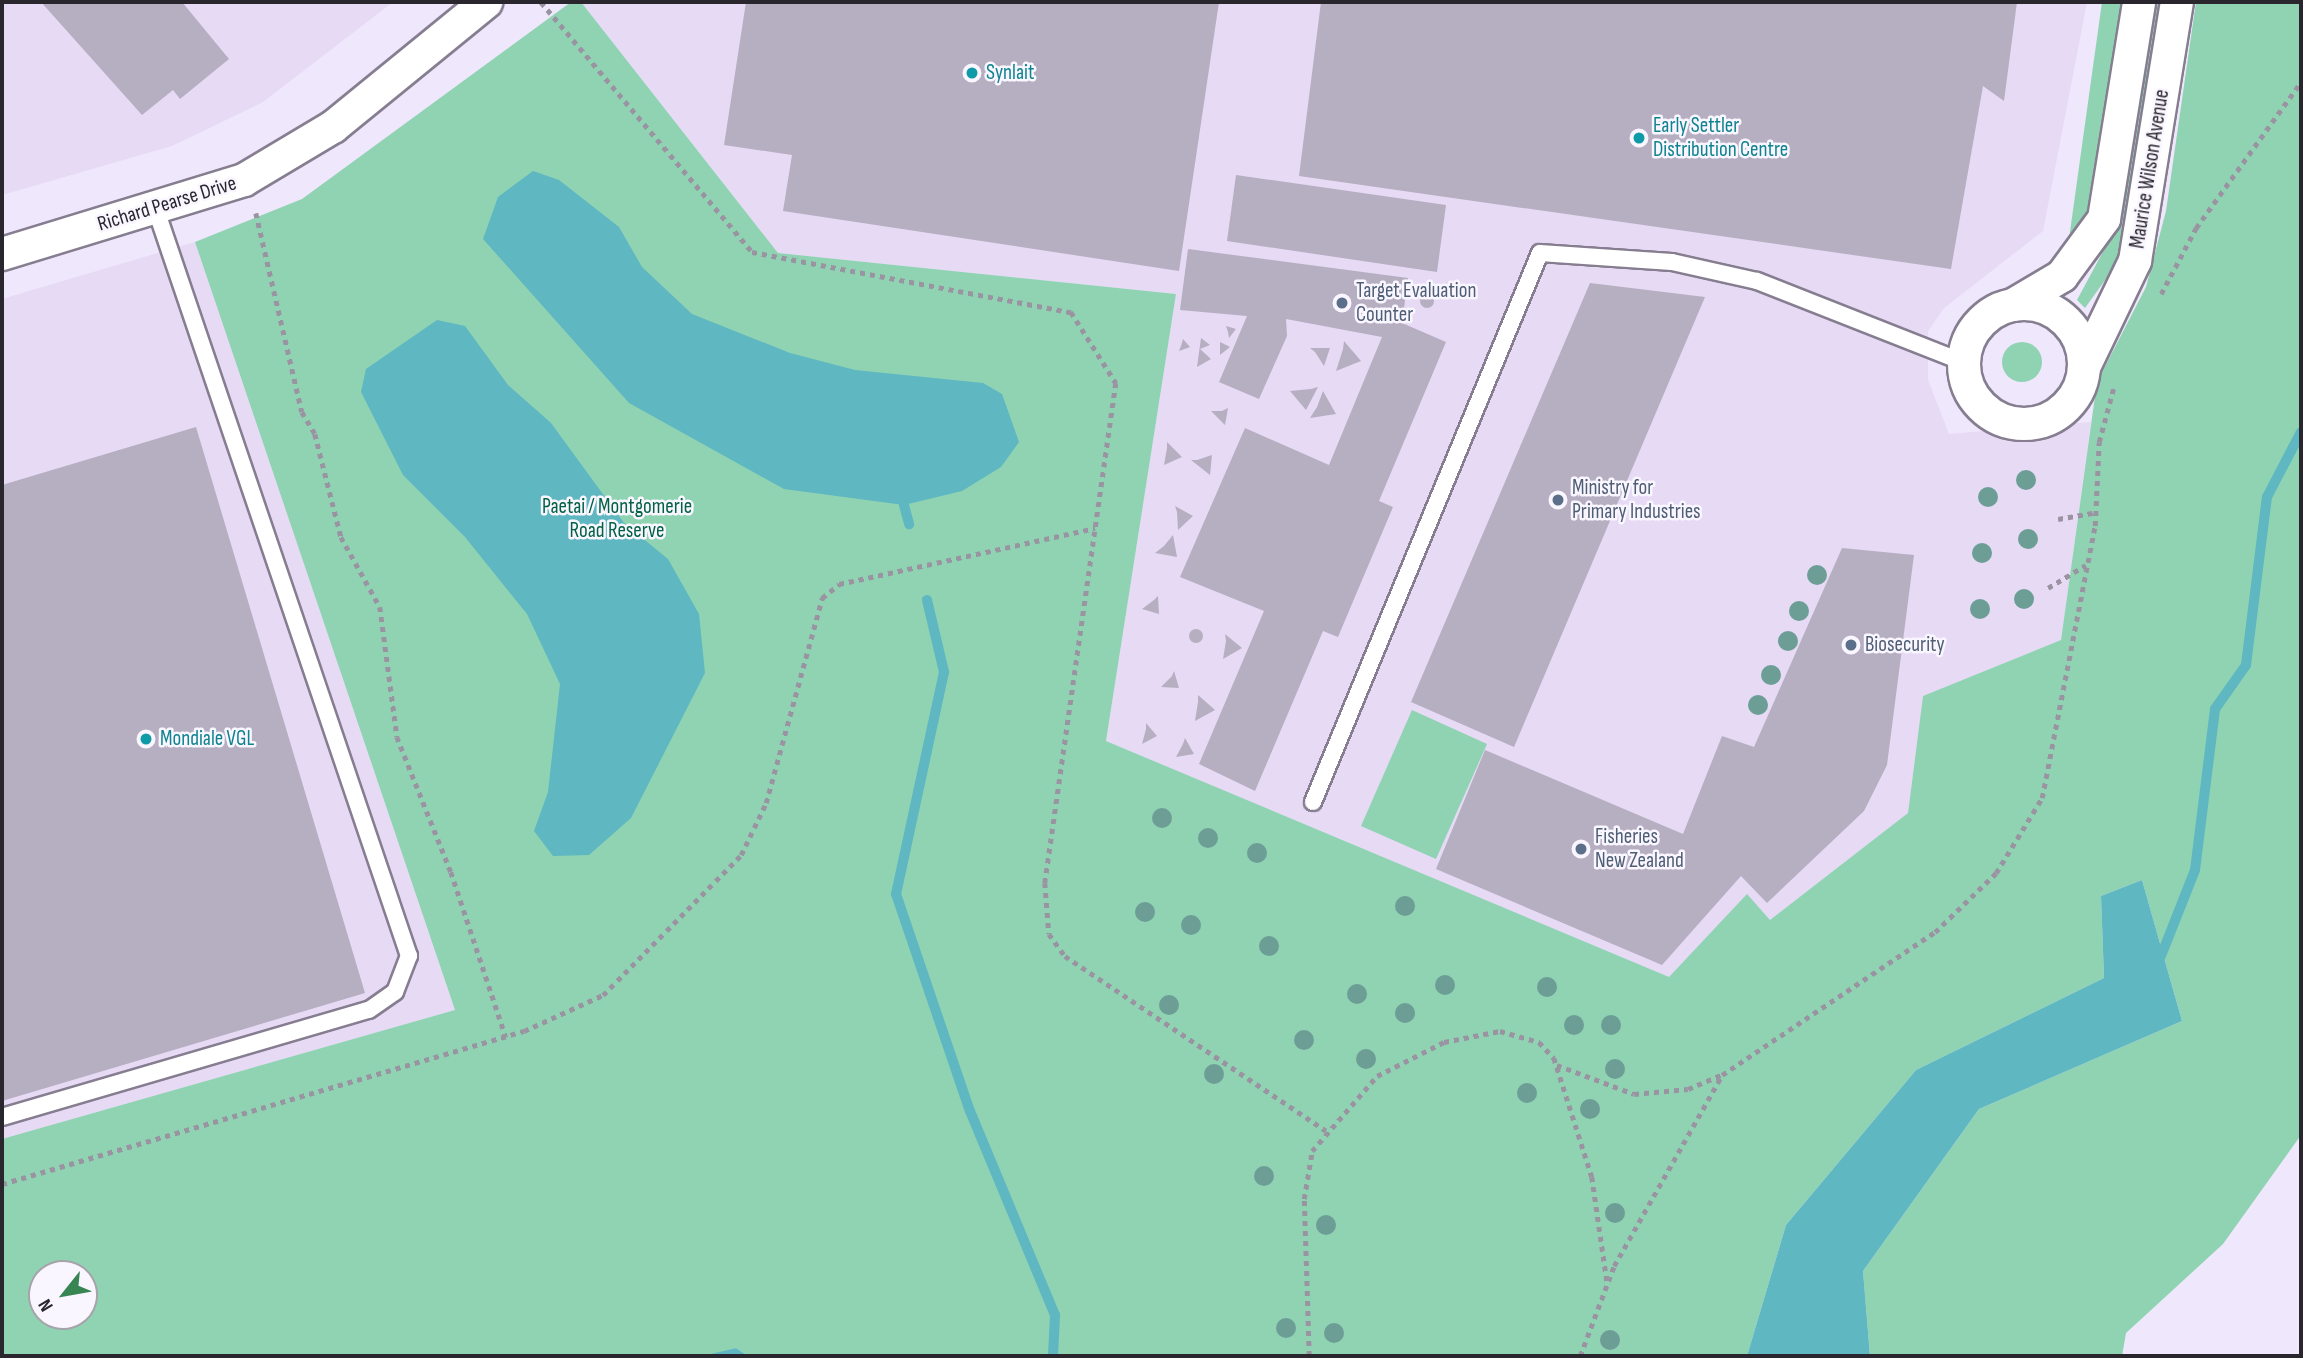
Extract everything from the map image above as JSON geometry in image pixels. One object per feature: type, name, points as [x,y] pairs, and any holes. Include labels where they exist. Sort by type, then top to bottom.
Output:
[{"type":"street","name":"Richard Pearse Drive","points":[[2,254],[244,180],[333,127],[486,2]]},
{"type":"street","name":"Maurice Wilson Avenue","points":[[2139,2],[2104,219],[2062,276],[1979,325],[1963,362],[1979,403],[2017,424],[2035,423],[2066,407],[2135,261],[2176,2]]},
{"type":"street","points":[[2013,305],[2048,309],[2063,319],[2074,332],[2084,366]]},
{"type":"lane","points":[[2,1116],[369,1010],[395,992],[409,956],[155,207]]},
{"type":"lane","points":[[1313,802],[1540,253],[1672,262],[1757,281],[1963,362]]},
{"type":"path","points":[[541,2],[752,252],[1071,312],[1116,383],[1045,883],[1049,934],[1065,956],[1326,1131]]},
{"type":"path","points":[[2156,302],[2196,229],[2301,82]]},
{"type":"path","points":[[244,180],[262,232],[302,412],[315,434],[341,537],[380,607],[397,737],[452,872],[506,1037]]},
{"type":"path","points":[[1556,1065],[1634,1094],[1688,1089],[1722,1074],[1935,933],[1996,873],[2042,798],[2096,512],[2099,442],[2116,375]]},
{"type":"path","points":[[2058,519],[2096,512]]},
{"type":"path","points":[[2,1184],[506,1037],[603,995],[741,855],[766,803],[822,598],[839,584],[1095,528]]},
{"type":"path","points":[[2048,588],[2087,564]]},
{"type":"path","points":[[1309,1356],[1304,1199],[1312,1152],[1326,1131],[1377,1076],[1444,1042],[1500,1031],[1539,1042],[1556,1065],[1592,1177],[1607,1284]]},
{"type":"path","points":[[1580,1356],[1607,1284],[1722,1074]]},
{"type":"shaded area","points":[[2,2],[393,2],[263,102],[172,146],[2,195]]},
{"type":"shaded area","points":[[581,2],[2087,2],[2043,231],[1944,308],[1928,331],[1928,380],[1949,434],[2091,422],[2061,640],[1923,696],[1908,813],[1770,920],[1747,895],[1669,978],[1106,741],[1176,294],[778,253]]},
{"type":"shaded area","name":"Mondiale VGL","points":[[195,242],[455,1010],[2,1139],[2,299]]},
{"type":"green space","name":"Paetai / Montgomerie Road Reserve","points":[[571,2],[581,2],[778,253],[1176,294],[1106,741],[1669,977],[1747,894],[1770,920],[1908,813],[1923,696],[2061,640],[2097,382],[2146,287],[2166,211],[2196,2],[2301,2],[2301,1135],[2223,1244],[2126,1333],[2122,1356],[1870,1356],[1863,1271],[1979,1109],[2182,1021],[2142,880],[2101,896],[2104,978],[1916,1070],[1786,1225],[1747,1356],[748,1356],[736,1348],[707,1356],[2,1356],[2,1139],[455,1010],[195,242],[302,199]]},
{"type":"green space","points":[[2102,2],[2129,2],[2096,196],[2068,246]]},
{"type":"green space","points":[[2152,2],[2166,2],[2121,258],[2085,308],[2077,300],[2120,220]]},
{"type":"green space","points":[[2022,342],[2036,348],[2042,362],[2036,376],[2022,382],[2008,376],[2002,362],[2008,348]]},
{"type":"green space","points":[[1412,710],[1487,744],[1436,859],[1361,826]]},
{"type":"water","points":[[533,171],[559,180],[619,227],[642,267],[692,314],[790,353],[855,370],[983,383],[1002,394],[1019,442],[1001,467],[962,491],[904,505],[784,489],[629,403],[483,239],[498,197]]},
{"type":"water","points":[[437,320],[465,326],[508,385],[551,423],[624,523],[668,559],[699,614],[705,673],[631,818],[589,855],[553,856],[534,831],[548,792],[560,684],[527,614],[465,537],[403,475],[361,392],[366,369]]},
{"type":"water","points":[[2142,880],[2182,1021],[1979,1109],[1863,1271],[1870,1356],[1747,1356],[1786,1225],[1916,1070],[2104,978],[2101,896]]},
{"type":"water","points":[[736,1348],[748,1356],[707,1356],[711,1354]]},
{"type":"building","points":[[41,2],[182,2],[229,59],[180,99],[173,90],[142,115]]},
{"type":"building","name":"Synlait","points":[[746,2],[1219,2],[1179,271],[783,211],[792,155],[724,145]]},
{"type":"building","name":"Early Settler Distribution Centre","points":[[1321,2],[2017,2],[2004,101],[1983,86],[1951,269],[1299,176]]},
{"type":"building","points":[[1236,175],[1446,205],[1437,272],[1227,241]]},
{"type":"building","points":[[1188,249],[1408,278],[1402,323],[1446,342],[1379,501],[1393,507],[1338,637],[1323,631],[1255,791],[1199,764],[1264,611],[1180,577],[1245,428],[1329,465],[1382,337],[1286,319],[1287,336],[1259,399],[1219,382],[1247,316],[1180,310]]},
{"type":"building","name":"Ministry for Primary Industries","points":[[1590,283],[1705,297],[1514,747],[1411,702]]},
{"type":"building","points":[[1424,294],[1430,294],[1434,301],[1430,308],[1424,308],[1420,304],[1420,298]]},
{"type":"building","points":[[1226,326],[1236,329],[1229,338],[1228,332]]},
{"type":"building","points":[[1201,338],[1210,345],[1200,349],[1211,359],[1197,367]]},
{"type":"building","points":[[1183,339],[1190,347],[1179,351],[1181,346]]},
{"type":"building","points":[[1344,341],[1361,361],[1336,371],[1343,349]]},
{"type":"building","points":[[1220,342],[1230,347],[1220,355]]},
{"type":"building","points":[[1310,348],[1330,348],[1324,366],[1315,352]]},
{"type":"building","points":[[1318,387],[1306,410],[1290,391],[1311,389]]},
{"type":"building","points":[[1323,391],[1336,414],[1310,418],[1317,407]]},
{"type":"building","points":[[1228,408],[1225,425],[1211,411],[1222,411]]},
{"type":"building","name":"Mondiale VGL","points":[[196,427],[365,993],[2,1101],[2,485]]},
{"type":"building","points":[[1167,442],[1182,457],[1164,465],[1167,448]]},
{"type":"building","points":[[1212,455],[1210,475],[1191,460],[1197,460]]},
{"type":"building","points":[[1175,506],[1193,516],[1178,530],[1177,512]]},
{"type":"building","points":[[1173,535],[1177,557],[1155,553],[1164,546]]},
{"type":"building","points":[[1842,548],[1914,555],[1887,765],[1864,811],[1767,903],[1741,876],[1662,965],[1436,869],[1485,750],[1683,834],[1722,736],[1754,747]]},
{"type":"building","points":[[1158,596],[1159,614],[1142,609],[1154,600]]},
{"type":"building","points":[[1196,629],[1201,631],[1201,641],[1196,643],[1191,641],[1189,636],[1191,631]]},
{"type":"building","points":[[1225,634],[1242,648],[1223,659],[1226,641]]},
{"type":"building","points":[[1174,671],[1179,688],[1161,687],[1172,676]]},
{"type":"building","points":[[1198,695],[1215,710],[1195,721],[1198,702]]},
{"type":"building","points":[[1146,723],[1157,736],[1142,744],[1146,729]]},
{"type":"building","points":[[1185,738],[1194,754],[1176,757],[1183,744]]},
{"type":"waterway","points":[[2161,956],[2195,870],[2215,709],[2246,665],[2267,497],[2301,432]]},
{"type":"waterway","points":[[904,505],[909,524]]},
{"type":"waterway","points":[[927,600],[944,672],[896,894],[970,1111],[1055,1315],[1053,1356]]},
{"type":"place","name":"Synlait","points":[[972,73]]},
{"type":"place","name":"Early Settler Distribution Centre","points":[[1639,138]]},
{"type":"place","name":"Target Evaluation Counter","points":[[1342,303]]},
{"type":"place","name":"Ministry for Primary Industries","points":[[1558,500]]},
{"type":"place","name":"Biosecurity","points":[[1851,645]]},
{"type":"place","name":"Mondiale VGL","points":[[146,739]]},
{"type":"place","name":"Fisheries New Zealand","points":[[1581,849]]}]
